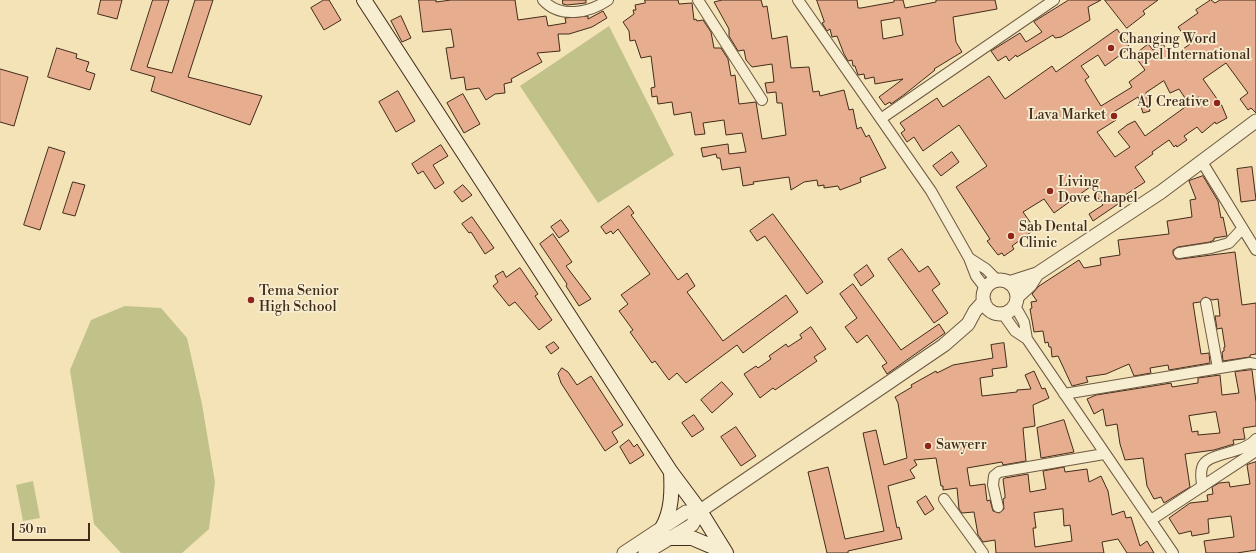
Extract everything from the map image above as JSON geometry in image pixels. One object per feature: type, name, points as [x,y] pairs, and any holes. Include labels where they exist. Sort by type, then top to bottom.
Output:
[{"type":"main road","points":[[364,0],[671,472],[700,511],[726,552]]},
{"type":"main road","points":[[671,472],[670,510],[666,533],[692,538],[726,552]]},
{"type":"street","points":[[543,0],[558,10],[582,12],[596,8],[608,0]]},
{"type":"street","points":[[698,0],[762,100]]},
{"type":"street","points":[[798,0],[882,118],[931,191],[969,258],[985,295],[989,310],[998,313],[1015,331],[1027,340],[1173,553]]},
{"type":"street","points":[[882,118],[1054,0]]},
{"type":"street","points":[[624,553],[666,533],[692,525],[700,511],[944,345],[968,324],[985,295],[1003,282],[1037,274],[1161,192],[1256,121]]},
{"type":"street","points":[[1202,162],[1256,250]]},
{"type":"street","points":[[1179,253],[1211,248],[1229,243],[1242,229]]},
{"type":"street","points":[[969,258],[986,268],[1003,282],[1015,289],[1016,301],[1024,322],[1027,340]]},
{"type":"street","points":[[968,324],[998,313],[1012,310],[1016,301],[1030,285],[1037,274]]},
{"type":"street","points":[[1206,303],[1218,368]]},
{"type":"street","points":[[1064,394],[1218,368],[1250,363],[1256,364]]},
{"type":"street","points":[[1202,487],[1202,468],[1204,462],[1219,455],[1245,449],[1256,440]]},
{"type":"street","points":[[1151,520],[1256,451]]},
{"type":"street","points":[[998,507],[993,485],[994,476],[999,472],[1104,454]]},
{"type":"street","points":[[944,499],[983,553]]},
{"type":"street","points":[[645,553],[666,533]]},
{"type":"green space","points":[[609,26],[674,155],[598,203],[520,86]]},
{"type":"green space","points":[[125,306],[161,308],[187,338],[202,404],[215,482],[209,529],[182,553],[121,553],[94,524],[70,370],[91,320]]},
{"type":"green space","points":[[33,481],[40,518],[23,521],[16,485]]},
{"type":"building","points":[[101,0],[122,0],[117,19],[98,14]]},
{"type":"building","points":[[153,0],[169,0],[147,67],[172,73],[195,0],[213,0],[188,77],[262,96],[250,125],[151,91],[155,77],[131,70]]},
{"type":"building","points":[[324,0],[329,0],[341,20],[324,30],[311,8]]},
{"type":"building","points":[[419,0],[436,0],[436,2],[451,0],[515,0],[518,20],[546,16],[548,26],[566,23],[565,18],[588,16],[588,19],[603,11],[607,18],[592,27],[569,34],[558,34],[560,51],[537,53],[542,62],[511,79],[512,82],[504,84],[505,93],[495,94],[486,100],[479,88],[466,90],[464,77],[451,79],[446,48],[454,47],[451,29],[423,32]]},
{"type":"building","points":[[563,0],[586,0],[586,3],[567,5],[563,4]]},
{"type":"building","points":[[645,0],[678,0],[679,4],[692,3],[694,20],[703,20],[711,32],[714,48],[721,48],[728,59],[731,76],[735,75],[739,104],[756,102],[762,139],[786,135],[782,103],[777,103],[776,92],[767,93],[765,83],[774,82],[772,64],[752,67],[746,60],[744,50],[738,51],[729,36],[729,29],[714,2],[722,0],[761,0],[763,7],[767,6],[772,39],[787,36],[791,68],[809,67],[813,92],[819,91],[820,96],[844,90],[849,110],[853,109],[857,129],[861,127],[866,137],[869,135],[886,168],[860,178],[861,182],[840,190],[838,186],[824,188],[824,185],[818,186],[817,180],[804,182],[791,190],[789,177],[753,182],[754,184],[743,186],[740,167],[722,170],[720,158],[717,158],[716,154],[703,157],[701,148],[728,144],[729,154],[746,152],[742,133],[726,135],[724,120],[703,123],[705,134],[695,135],[691,112],[674,115],[672,102],[658,104],[657,96],[652,97],[651,88],[655,87],[651,56],[641,58],[635,40],[630,41],[629,31],[623,22],[634,14],[633,10],[636,10],[635,5],[645,3]]},
{"type":"building","points":[[817,0],[857,0],[858,8],[861,8],[894,2],[894,0],[903,0],[905,8],[936,2],[936,0],[995,0],[997,9],[953,17],[956,42],[962,52],[934,69],[935,70],[891,104],[890,102],[885,105],[879,97],[903,79],[875,84],[874,77],[865,79],[864,74],[858,75],[855,66],[853,66],[852,60],[848,61],[844,54],[837,36],[832,37],[830,29],[827,31],[822,23],[824,22]],"holes":[[[900,18],[903,35],[883,39],[881,21]]]},
{"type":"building","points":[[1069,0],[1101,0],[1088,7],[1090,20],[1061,37],[1055,38],[1053,35],[1017,57],[1016,55],[1009,61],[1006,56],[998,61],[991,51],[1020,33],[1026,42],[1042,32],[1034,22]]},
{"type":"building","points":[[1105,0],[1158,0],[1143,11],[1145,14],[1127,28]]},
{"type":"building","points":[[1211,0],[1215,3],[1220,0],[1256,0],[1256,113],[1251,108],[1248,110],[1240,99],[1248,93],[1226,63],[1203,79],[1222,106],[1227,118],[1216,124],[1215,122],[1202,133],[1197,127],[1184,136],[1187,140],[1177,147],[1176,145],[1174,147],[1169,140],[1152,152],[1153,154],[1135,167],[1145,182],[1116,201],[1118,204],[1093,221],[1089,214],[1103,205],[1090,187],[1054,213],[1044,199],[1023,212],[1035,229],[1012,246],[1014,249],[1004,256],[1002,253],[998,255],[987,241],[990,239],[956,187],[987,166],[959,125],[923,151],[914,137],[907,142],[901,133],[905,130],[900,123],[937,98],[943,107],[989,76],[1005,99],[1052,66],[1056,72],[1117,29],[1130,48],[1105,66],[1098,55],[1081,66],[1089,77],[1085,80],[1101,106],[1132,87],[1129,82],[1145,70],[1134,55],[1148,44],[1153,50],[1163,44],[1172,57],[1190,44],[1178,27],[1198,13],[1196,10]],"holes":[[[1164,81],[1170,93],[1179,89],[1187,101],[1199,97],[1145,136],[1135,121],[1127,125],[1118,132],[1130,147],[1115,157],[1097,132],[1116,120],[1112,113],[1138,97],[1143,113],[1150,111],[1146,93]]]},
{"type":"building","points":[[401,16],[411,38],[402,42],[391,21]]},
{"type":"building","points":[[57,48],[77,54],[76,58],[89,62],[86,71],[95,74],[90,90],[48,77]]},
{"type":"building","points":[[0,69],[28,77],[14,126],[0,122]]},
{"type":"building","points":[[398,91],[415,121],[396,132],[379,102]]},
{"type":"building","points":[[463,94],[480,124],[464,133],[447,103]]},
{"type":"building","points":[[441,145],[448,156],[433,165],[444,183],[435,189],[423,171],[418,174],[412,164]]},
{"type":"building","points":[[49,147],[65,152],[40,230],[24,225]]},
{"type":"building","points":[[952,152],[959,162],[941,176],[933,166]]},
{"type":"building","points":[[1252,167],[1256,200],[1241,202],[1237,169]]},
{"type":"building","points":[[1203,176],[1218,201],[1221,218],[1223,217],[1227,236],[1214,238],[1214,240],[1210,242],[1178,247],[1173,250],[1173,254],[1176,259],[1180,259],[1235,252],[1242,305],[1256,303],[1256,354],[1250,355],[1250,357],[1223,361],[1222,352],[1224,351],[1225,347],[1222,328],[1217,329],[1215,316],[1220,316],[1218,299],[1212,300],[1205,297],[1200,302],[1193,303],[1201,354],[1209,353],[1210,363],[1169,370],[1168,365],[1150,368],[1151,373],[1134,376],[1129,364],[1106,374],[1086,377],[1088,382],[1072,386],[1058,356],[1052,357],[1051,347],[1049,347],[1048,342],[1045,343],[1043,331],[1034,332],[1030,309],[1032,308],[1031,302],[1037,301],[1032,294],[1039,286],[1079,260],[1084,268],[1101,265],[1100,258],[1120,255],[1118,240],[1169,234],[1167,221],[1192,217],[1190,200],[1196,199],[1189,181]]},
{"type":"building","points":[[73,182],[85,185],[75,216],[63,213]]},
{"type":"building","points":[[463,185],[472,195],[462,202],[454,192]]},
{"type":"building","points":[[629,206],[634,213],[631,215],[678,280],[687,273],[695,286],[687,292],[723,341],[786,295],[798,312],[743,353],[737,345],[686,383],[677,373],[669,380],[655,361],[652,363],[630,332],[633,330],[619,311],[628,304],[621,295],[650,274],[618,229],[613,234],[611,231],[606,234],[601,227]]},
{"type":"building","points":[[773,214],[823,282],[807,294],[765,236],[757,241],[750,231]]},
{"type":"building","points":[[472,217],[494,248],[485,254],[471,232],[469,233],[462,224]]},
{"type":"building","points":[[561,220],[569,231],[559,238],[551,227]]},
{"type":"building","points":[[553,234],[572,262],[566,266],[591,299],[579,306],[566,286],[567,284],[540,244]]},
{"type":"building","points":[[902,249],[919,272],[928,266],[940,284],[932,290],[948,313],[934,323],[888,259]]},
{"type":"building","points":[[867,265],[874,276],[861,286],[854,275]]},
{"type":"building","points":[[520,268],[538,294],[535,296],[552,320],[539,330],[515,302],[509,306],[493,286],[498,282],[495,276],[503,271],[506,277]]},
{"type":"building","points":[[853,284],[901,350],[939,324],[945,333],[887,374],[882,366],[887,363],[867,335],[857,343],[845,327],[857,318],[840,294]]},
{"type":"building","points":[[811,327],[826,349],[814,357],[817,361],[775,390],[773,388],[760,398],[744,374],[756,366],[758,368],[771,359],[769,356],[786,344],[788,347],[802,338],[800,335]]},
{"type":"building","points":[[554,342],[559,348],[551,354],[546,347]]},
{"type":"building","points":[[1004,343],[1007,367],[992,369],[993,376],[980,378],[982,396],[1031,389],[1025,375],[1034,371],[1042,389],[1045,388],[1049,398],[1033,405],[1035,426],[1023,428],[1026,461],[1003,465],[1002,462],[967,468],[970,486],[985,484],[987,501],[990,500],[993,511],[999,513],[1004,509],[1003,499],[1005,498],[1005,495],[1003,479],[1005,478],[1028,474],[1030,492],[1046,489],[1043,471],[1064,467],[1065,472],[1087,469],[1089,482],[1101,476],[1108,491],[1112,515],[1124,511],[1126,518],[1131,517],[1140,546],[1147,541],[1154,553],[1127,553],[1118,539],[1102,542],[1104,553],[996,553],[995,540],[983,542],[978,535],[974,512],[962,513],[959,509],[957,488],[943,490],[936,458],[914,460],[917,465],[910,470],[915,478],[888,486],[897,528],[899,527],[902,539],[848,551],[848,553],[827,553],[808,472],[828,467],[845,539],[884,531],[863,433],[876,430],[884,465],[907,458],[898,403],[895,397],[912,387],[911,385],[936,371],[937,373],[953,365],[993,358],[991,345]],"holes":[[[1063,509],[1064,526],[1070,525],[1072,541],[1035,547],[1033,528],[1036,528],[1034,513]]]},
{"type":"building","points":[[562,368],[568,372],[577,385],[591,376],[623,425],[612,432],[618,442],[605,451],[561,383],[558,374]]},
{"type":"building","points":[[1252,370],[1256,402],[1256,426],[1243,428],[1245,439],[1233,440],[1234,444],[1214,450],[1185,454],[1190,487],[1164,503],[1161,497],[1154,499],[1147,486],[1143,458],[1125,460],[1120,444],[1117,424],[1106,426],[1103,409],[1094,414],[1087,399],[1096,395],[1171,383],[1172,387],[1198,383],[1198,378],[1220,375],[1222,395],[1239,393],[1235,372]],"holes":[[[1216,412],[1220,433],[1198,435],[1198,431],[1192,432],[1189,416]]]},
{"type":"building","points":[[722,382],[733,394],[712,413],[701,400]]},
{"type":"building","points":[[694,415],[704,429],[692,437],[682,423]]},
{"type":"building","points":[[1064,420],[1074,452],[1041,458],[1037,428]]},
{"type":"building","points":[[736,427],[756,456],[741,466],[721,437]]},
{"type":"building","points":[[629,440],[634,447],[637,444],[644,455],[630,464],[620,447]]},
{"type":"building","points":[[1256,462],[1256,550],[1237,553],[1206,553],[1204,541],[1234,537],[1231,516],[1208,519],[1209,533],[1192,536],[1191,531],[1179,534],[1169,518],[1190,503],[1208,501],[1207,495],[1213,494],[1212,487],[1219,483],[1229,482],[1230,487],[1250,484],[1247,465]]},
{"type":"building","points":[[926,496],[934,509],[925,515],[917,502]]},
{"type":"place","name":"Changing Word Chapel International","points":[[1111,48]]},
{"type":"place","name":"AJ Creative","points":[[1217,103]]},
{"type":"place","name":"Lava Market","points":[[1114,116]]},
{"type":"place","name":"Living Dove Chapel","points":[[1050,191]]},
{"type":"place","name":"Sab Dental Clinic","points":[[1011,236]]},
{"type":"place","name":"Tema Senior High School","points":[[251,300]]},
{"type":"place","name":"Sawyerr","points":[[928,446]]}]
